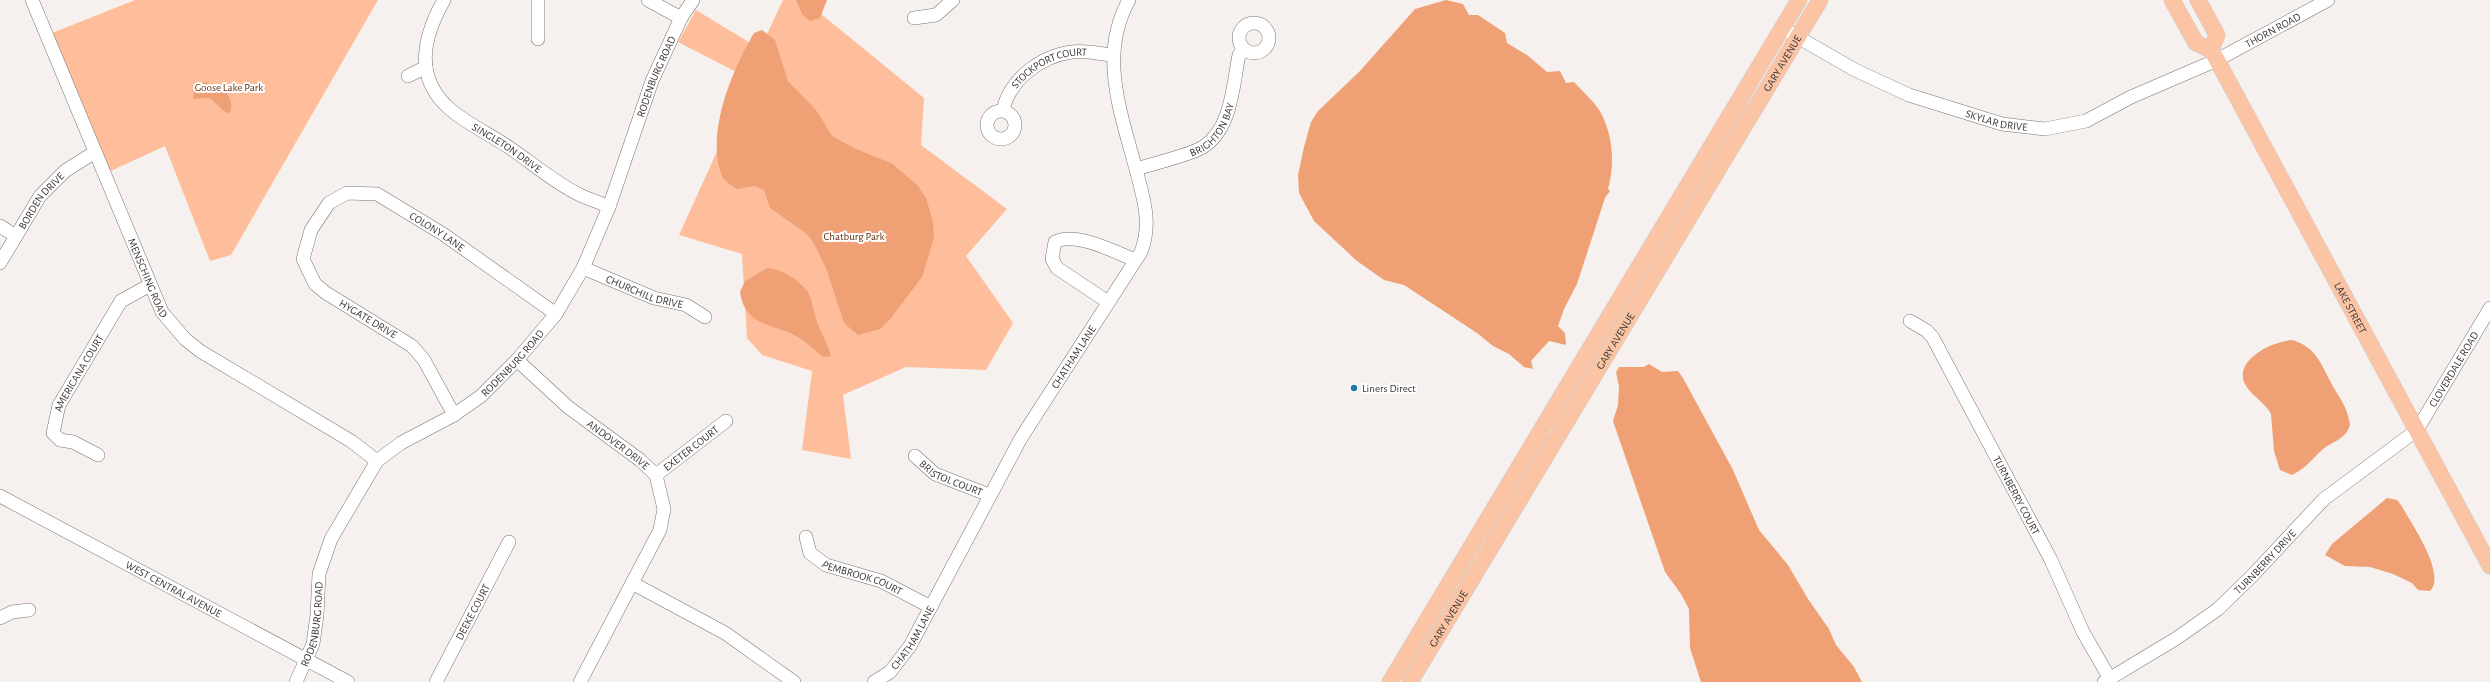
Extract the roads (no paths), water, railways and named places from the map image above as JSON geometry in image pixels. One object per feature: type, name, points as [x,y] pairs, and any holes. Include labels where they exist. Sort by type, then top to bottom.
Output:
[{"type":"main road","name":"GARY AVENUE","points":[[1390,682],[1799,0]]},
{"type":"main road","name":"GARY AVENUE","points":[[1410,682],[1820,0]]},
{"type":"main road","points":[[2172,0],[2196,43],[2214,55],[2217,35],[2198,0]]},
{"type":"main road","name":"LAKE STREET","points":[[2214,55],[2490,566]]},
{"type":"street","name":"MENSCHING ROAD","points":[[32,0],[162,312],[185,339],[200,351],[351,441],[377,461]]},
{"type":"street","points":[[408,76],[426,67],[427,37],[432,21],[444,0]]},
{"type":"street","points":[[538,0],[538,39]]},
{"type":"street","points":[[648,0],[681,18]]},
{"type":"street","name":"RODENBURG ROAD","points":[[296,682],[312,644],[317,615],[317,588],[323,557],[331,539],[377,461],[415,435],[454,415],[481,396],[517,360],[556,314],[583,268],[609,207],[652,81],[681,18],[693,0]]},
{"type":"street","points":[[914,18],[936,15],[953,0]]},
{"type":"street","name":"CHATHAM LANE","points":[[874,682],[899,663],[931,607],[989,495],[1030,423],[1135,260],[1144,242],[1147,218],[1118,97],[1112,55],[1117,27],[1129,0]]},
{"type":"street","name":"THORN ROAD","points":[[2214,55],[2328,0]]},
{"type":"street","name":"SKYLAR DRIVE","points":[[1782,28],[1855,70],[1909,95],[2002,124],[2045,129],[2086,121],[2214,55]]},
{"type":"street","name":"BRIGHTON BAY","points":[[1136,169],[1202,147],[1215,136],[1227,113],[1240,55],[1244,49]]},
{"type":"street","name":"STOCKPORT COURT","points":[[1002,110],[1005,98],[1026,72],[1041,62],[1072,52],[1112,55]]},
{"type":"street","name":"SINGLETON DRIVE","points":[[426,67],[439,97],[460,116],[577,194],[609,207]]},
{"type":"street","name":"BORDEN DRIVE","points":[[0,263],[40,196],[56,178],[95,152]]},
{"type":"street","name":"COLONY LANE","points":[[316,221],[330,203],[346,193],[377,194],[443,234],[556,314]]},
{"type":"street","name":"HYGATE DRIVE","points":[[316,221],[308,237],[303,260],[315,284],[326,293],[412,346],[424,360],[454,415]]},
{"type":"street","points":[[0,226],[16,236]]},
{"type":"street","points":[[1108,302],[1057,268],[1052,259],[1055,242],[1062,238],[1075,238],[1135,260]]},
{"type":"street","name":"CHURCHILL DRIVE","points":[[583,268],[654,298],[686,305],[705,317]]},
{"type":"street","name":"AMERICANA COURT","points":[[98,455],[73,442],[60,440],[53,433],[57,410],[121,301],[150,286]]},
{"type":"street","name":"CLOVERDALE ROAD","points":[[2417,430],[2486,327],[2490,308]]},
{"type":"street","name":"TURNBERRY COURT","points":[[1910,321],[1927,332],[1932,338],[2051,560],[2083,632],[2107,680]]},
{"type":"street","name":"ANDOVER DRIVE","points":[[517,360],[568,407],[640,460],[656,475],[664,509],[663,520],[580,682]]},
{"type":"street","name":"EXETER COURT","points":[[656,475],[726,421]]},
{"type":"street","name":"TURNBERRY DRIVE","points":[[2107,680],[2181,636],[2218,609],[2251,577],[2324,499],[2417,430]]},
{"type":"street","name":"BRISTOL COURT","points":[[915,456],[935,474],[989,495]]},
{"type":"street","name":"WEST CENTRAL AVENUE","points":[[0,496],[306,661],[348,682]]},
{"type":"street","name":"PEMBROOK COURT","points":[[806,537],[810,553],[826,565],[881,581],[931,607]]},
{"type":"street","name":"DEEKE COURT","points":[[436,682],[510,542]]},
{"type":"street","points":[[632,583],[725,633],[794,682]]},
{"type":"street","points":[[0,618],[12,612],[29,610]]},
{"type":"place","name":"Liners Direct","points":[[1354,388]]},
{"type":"park label","name":"Goose Lake Park","points":[[229,87]]},
{"type":"park label","name":"Chatburg Park","points":[[854,236]]}]
